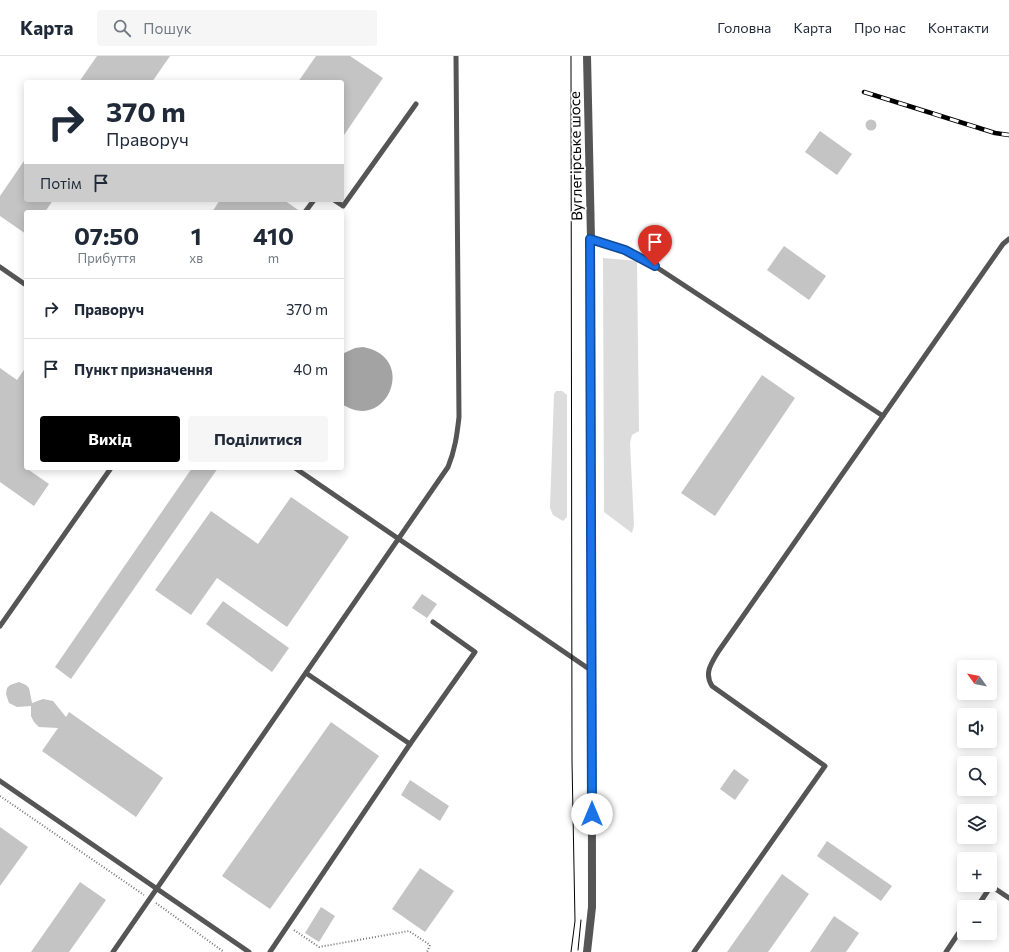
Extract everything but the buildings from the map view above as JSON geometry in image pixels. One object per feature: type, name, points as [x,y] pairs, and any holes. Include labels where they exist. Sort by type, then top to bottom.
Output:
[{"type":"street","name":"Вуглегірське шосе","points":[[587,56],[590,239],[592,671],[592,907],[587,952]]},
{"type":"lane","points":[[113,952],[400,539],[448,467],[456,447],[456,56]]},
{"type":"lane","points":[[337,202],[343,206],[416,104]]},
{"type":"lane","points":[[590,239],[614,246],[641,257],[883,416]]},
{"type":"lane","points":[[694,952],[825,766],[712,686],[708,679],[707,672],[722,645],[1003,244],[1009,239]]},
{"type":"lane","points":[[0,268],[24,284]]},
{"type":"lane","points":[[0,626],[110,470]]},
{"type":"lane","points":[[298,470],[592,671]]},
{"type":"lane","points":[[270,952],[289,926],[410,744],[475,652],[433,622]]},
{"type":"lane","points":[[306,673],[410,744]]},
{"type":"lane","points":[[0,781],[249,952]]},
{"type":"lane","points":[[982,900],[991,886],[1009,898]]},
{"type":"lane","points":[[946,952],[957,936]]},
{"type":"path","points":[[0,796],[150,899],[224,952]]},
{"type":"path","points":[[289,926],[319,947],[409,931],[430,945],[427,952]]},
{"type":"shaded area","points":[[603,258],[637,261],[639,431],[632,435],[630,443],[634,525],[632,533],[604,512]]},
{"type":"shaded area","points":[[363,347],[380,354],[390,364],[393,377],[390,390],[383,402],[372,409],[358,411],[344,405],[344,353],[355,348]]},
{"type":"shaded area","points":[[556,391],[562,391],[567,395],[567,517],[563,521],[553,515],[550,508],[554,394]]},
{"type":"tram line","points":[[571,56],[572,761],[575,921],[571,952]]},
{"type":"tram line","points":[[578,950],[581,920]]},
{"type":"railway","points":[[864,92],[995,133],[1009,135]]},
{"type":"route","points":[[592,814],[590,239],[625,250],[641,257],[655,266]]}]
